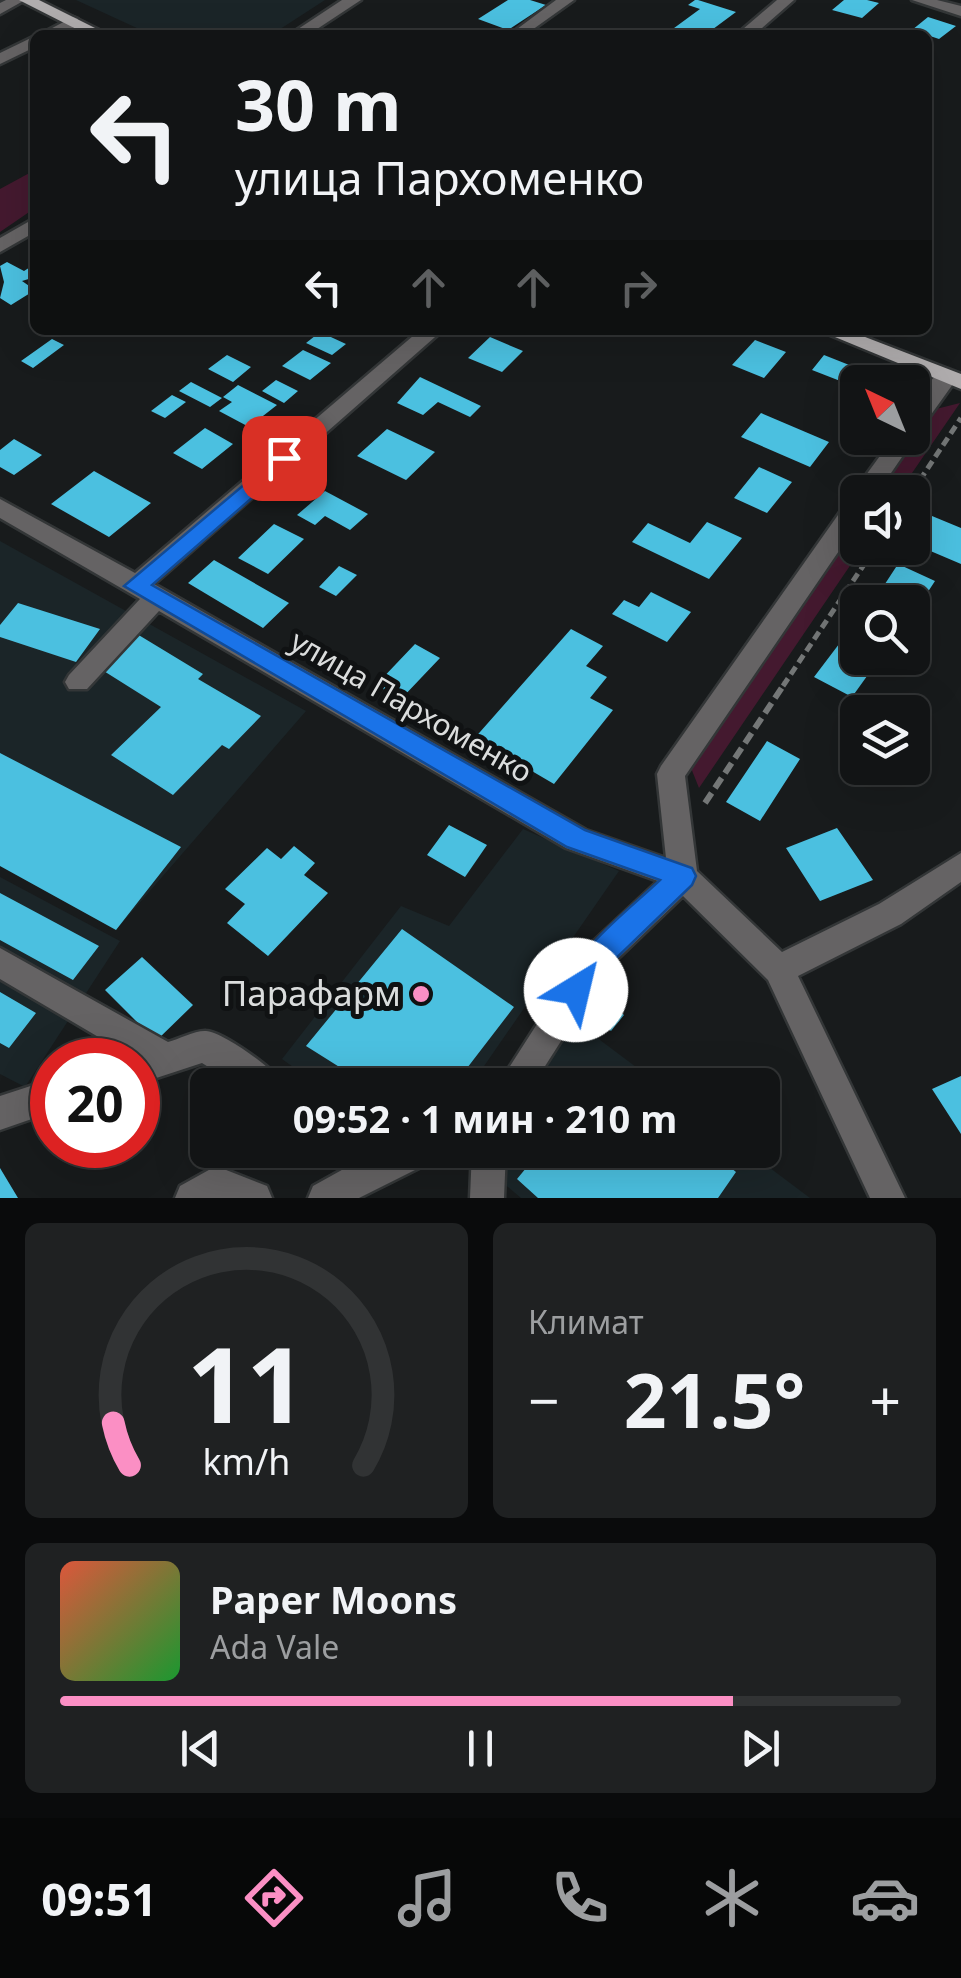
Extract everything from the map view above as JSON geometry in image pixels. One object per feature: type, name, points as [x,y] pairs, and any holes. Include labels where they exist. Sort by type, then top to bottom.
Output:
[{"type":"main road","points":[[27,0],[90,30]]},
{"type":"main road","points":[[841,335],[954,380],[961,358]]},
{"type":"street","points":[[0,9],[17,0]]},
{"type":"street","points":[[306,30],[353,0]]},
{"type":"street","points":[[522,30],[566,0]]},
{"type":"street","points":[[750,30],[786,0]]},
{"type":"street","points":[[920,0],[961,12]]},
{"type":"street","points":[[57,30],[73,22]]},
{"type":"street","points":[[0,60],[30,44]]},
{"type":"street","points":[[0,246],[30,227]]},
{"type":"street","points":[[78,682],[146,592],[428,335]]},
{"type":"street","points":[[930,405],[954,380]]},
{"type":"street","name":"улица Пархоменко","points":[[0,507],[576,839],[683,876],[779,970]]},
{"type":"street","points":[[525,1068],[596,959],[683,876],[671,774],[840,530]]},
{"type":"street","points":[[888,1198],[779,970],[890,914],[961,866]]},
{"type":"street","points":[[0,962],[113,1038]]},
{"type":"street","points":[[160,1061],[204,1046],[240,1068]]},
{"type":"street","points":[[0,1113],[30,1103]]},
{"type":"street","points":[[325,1198],[371,1168]]},
{"type":"street","points":[[487,1198],[488,1168]]},
{"type":"street","points":[[192,1198],[216,1182],[255,1198]]},
{"type":"path","points":[[923,475],[961,418]]},
{"type":"path","points":[[679,842],[864,565]]},
{"type":"shaded area","points":[[76,0],[325,0],[279,30],[141,30]]},
{"type":"shaded area","points":[[30,173],[30,211],[0,232],[0,189]]},
{"type":"shaded area","points":[[960,403],[930,447],[930,418],[936,409]]},
{"type":"shaded area","points":[[905,455],[924,455],[911,475],[891,475]]},
{"type":"shaded area","points":[[0,541],[306,711],[116,930],[0,866]]},
{"type":"shaded area","points":[[840,550],[840,565],[850,565],[699,788],[691,768]]},
{"type":"shaded area","points":[[523,829],[619,871],[483,1068],[294,1068],[282,1059],[401,906],[449,926]]},
{"type":"shaded area","points":[[0,877],[120,941],[57,1038],[30,1038],[30,1079],[25,1087],[0,1074]]},
{"type":"shaded area","points":[[568,1016],[637,1068],[535,1068]]},
{"type":"shaded area","points":[[495,1168],[770,1168],[810,1198],[521,1198],[494,1175]]},
{"type":"building","points":[[508,0],[546,5],[508,30],[478,19]]},
{"type":"building","points":[[698,0],[736,12],[712,30],[671,30],[700,9],[688,5]]},
{"type":"building","points":[[844,0],[879,3],[862,18],[832,10]]},
{"type":"building","points":[[928,17],[956,26],[939,39],[932,37],[932,30],[912,30]]},
{"type":"building","points":[[7,262],[24,271],[30,267],[30,279],[22,281],[30,287],[30,293],[11,305],[0,298],[4,282],[0,266]]},
{"type":"building","points":[[316,335],[326,335],[346,344],[332,355],[306,343]]},
{"type":"building","points":[[490,337],[523,351],[502,372],[468,358]]},
{"type":"building","points":[[52,339],[64,345],[33,368],[21,361]]},
{"type":"building","points":[[755,340],[786,352],[764,378],[732,365]]},
{"type":"building","points":[[303,350],[331,363],[310,380],[282,366]]},
{"type":"building","points":[[227,355],[251,367],[233,382],[208,369]]},
{"type":"building","points":[[824,355],[849,365],[840,365],[840,381],[812,370]]},
{"type":"building","points":[[420,377],[481,406],[470,417],[438,402],[423,415],[397,403]]},
{"type":"building","points":[[276,380],[298,391],[284,403],[262,391]]},
{"type":"building","points":[[191,382],[222,398],[210,407],[179,391]]},
{"type":"building","points":[[238,385],[277,405],[249,427],[219,411],[232,402],[223,397]]},
{"type":"building","points":[[172,395],[186,402],[165,418],[151,411]]},
{"type":"building","points":[[761,413],[829,442],[810,467],[741,437]]},
{"type":"building","points":[[205,428],[233,444],[202,469],[173,453]]},
{"type":"building","points":[[387,429],[435,452],[406,480],[357,456]]},
{"type":"building","points":[[14,439],[42,455],[14,475],[0,467],[0,450]]},
{"type":"building","points":[[759,467],[792,482],[767,513],[734,498]]},
{"type":"building","points":[[94,471],[151,503],[109,537],[51,504]]},
{"type":"building","points":[[325,491],[368,514],[350,530],[325,516],[315,525],[297,515]]},
{"type":"building","points":[[932,516],[961,528],[961,564],[930,551]]},
{"type":"building","points":[[707,522],[742,538],[709,579],[632,542],[648,523],[690,543]]},
{"type":"building","points":[[274,524],[304,539],[268,574],[238,558]]},
{"type":"building","points":[[214,560],[289,603],[263,628],[188,583]]},
{"type":"building","points":[[897,565],[935,581],[930,589],[930,585],[884,585]]},
{"type":"building","points":[[339,566],[357,575],[336,596],[319,587]]},
{"type":"building","points":[[651,592],[691,612],[667,642],[612,614],[624,600],[639,607]]},
{"type":"building","points":[[18,603],[100,629],[76,662],[0,637],[0,625]]},
{"type":"building","points":[[571,629],[603,646],[586,666],[607,677],[590,698],[613,710],[554,784],[525,767],[515,779],[465,749]]},
{"type":"building","points":[[137,634],[203,674],[198,679],[261,716],[229,749],[222,745],[173,795],[111,755],[161,707],[99,668]]},
{"type":"building","points":[[840,643],[840,675],[868,675],[853,695],[814,677]]},
{"type":"building","points":[[415,644],[440,658],[401,699],[376,685]]},
{"type":"building","points":[[767,741],[800,759],[760,821],[726,802]]},
{"type":"building","points":[[0,753],[181,847],[116,930],[0,866]]},
{"type":"building","points":[[449,825],[487,845],[465,877],[427,855]]},
{"type":"building","points":[[837,828],[873,880],[820,901],[786,848]]},
{"type":"building","points":[[294,846],[315,863],[304,875],[328,893],[268,956],[227,923],[245,904],[225,889],[267,848],[281,859]]},
{"type":"building","points":[[0,893],[99,946],[73,980],[0,940]]},
{"type":"building","name":"Парафарм","points":[[402,929],[514,1007],[467,1068],[341,1068],[306,1046]]},
{"type":"building","points":[[142,957],[193,1005],[159,1038],[153,1038],[105,990]]},
{"type":"building","points":[[0,992],[36,1013],[9,1048],[0,1043]]},
{"type":"building","points":[[610,1003],[624,1015],[611,1031],[596,1019]]},
{"type":"building","points":[[961,1076],[961,1134],[932,1089]]},
{"type":"building","points":[[0,1168],[18,1198],[0,1198]]},
{"type":"building","points":[[526,1168],[731,1168],[736,1172],[718,1198],[538,1198],[517,1179]]},
{"type":"place","name":"Парафарм","points":[[421,994]]},
{"type":"route","points":[[284,458],[136,586],[576,839],[683,876],[596,959],[576,990]]}]
